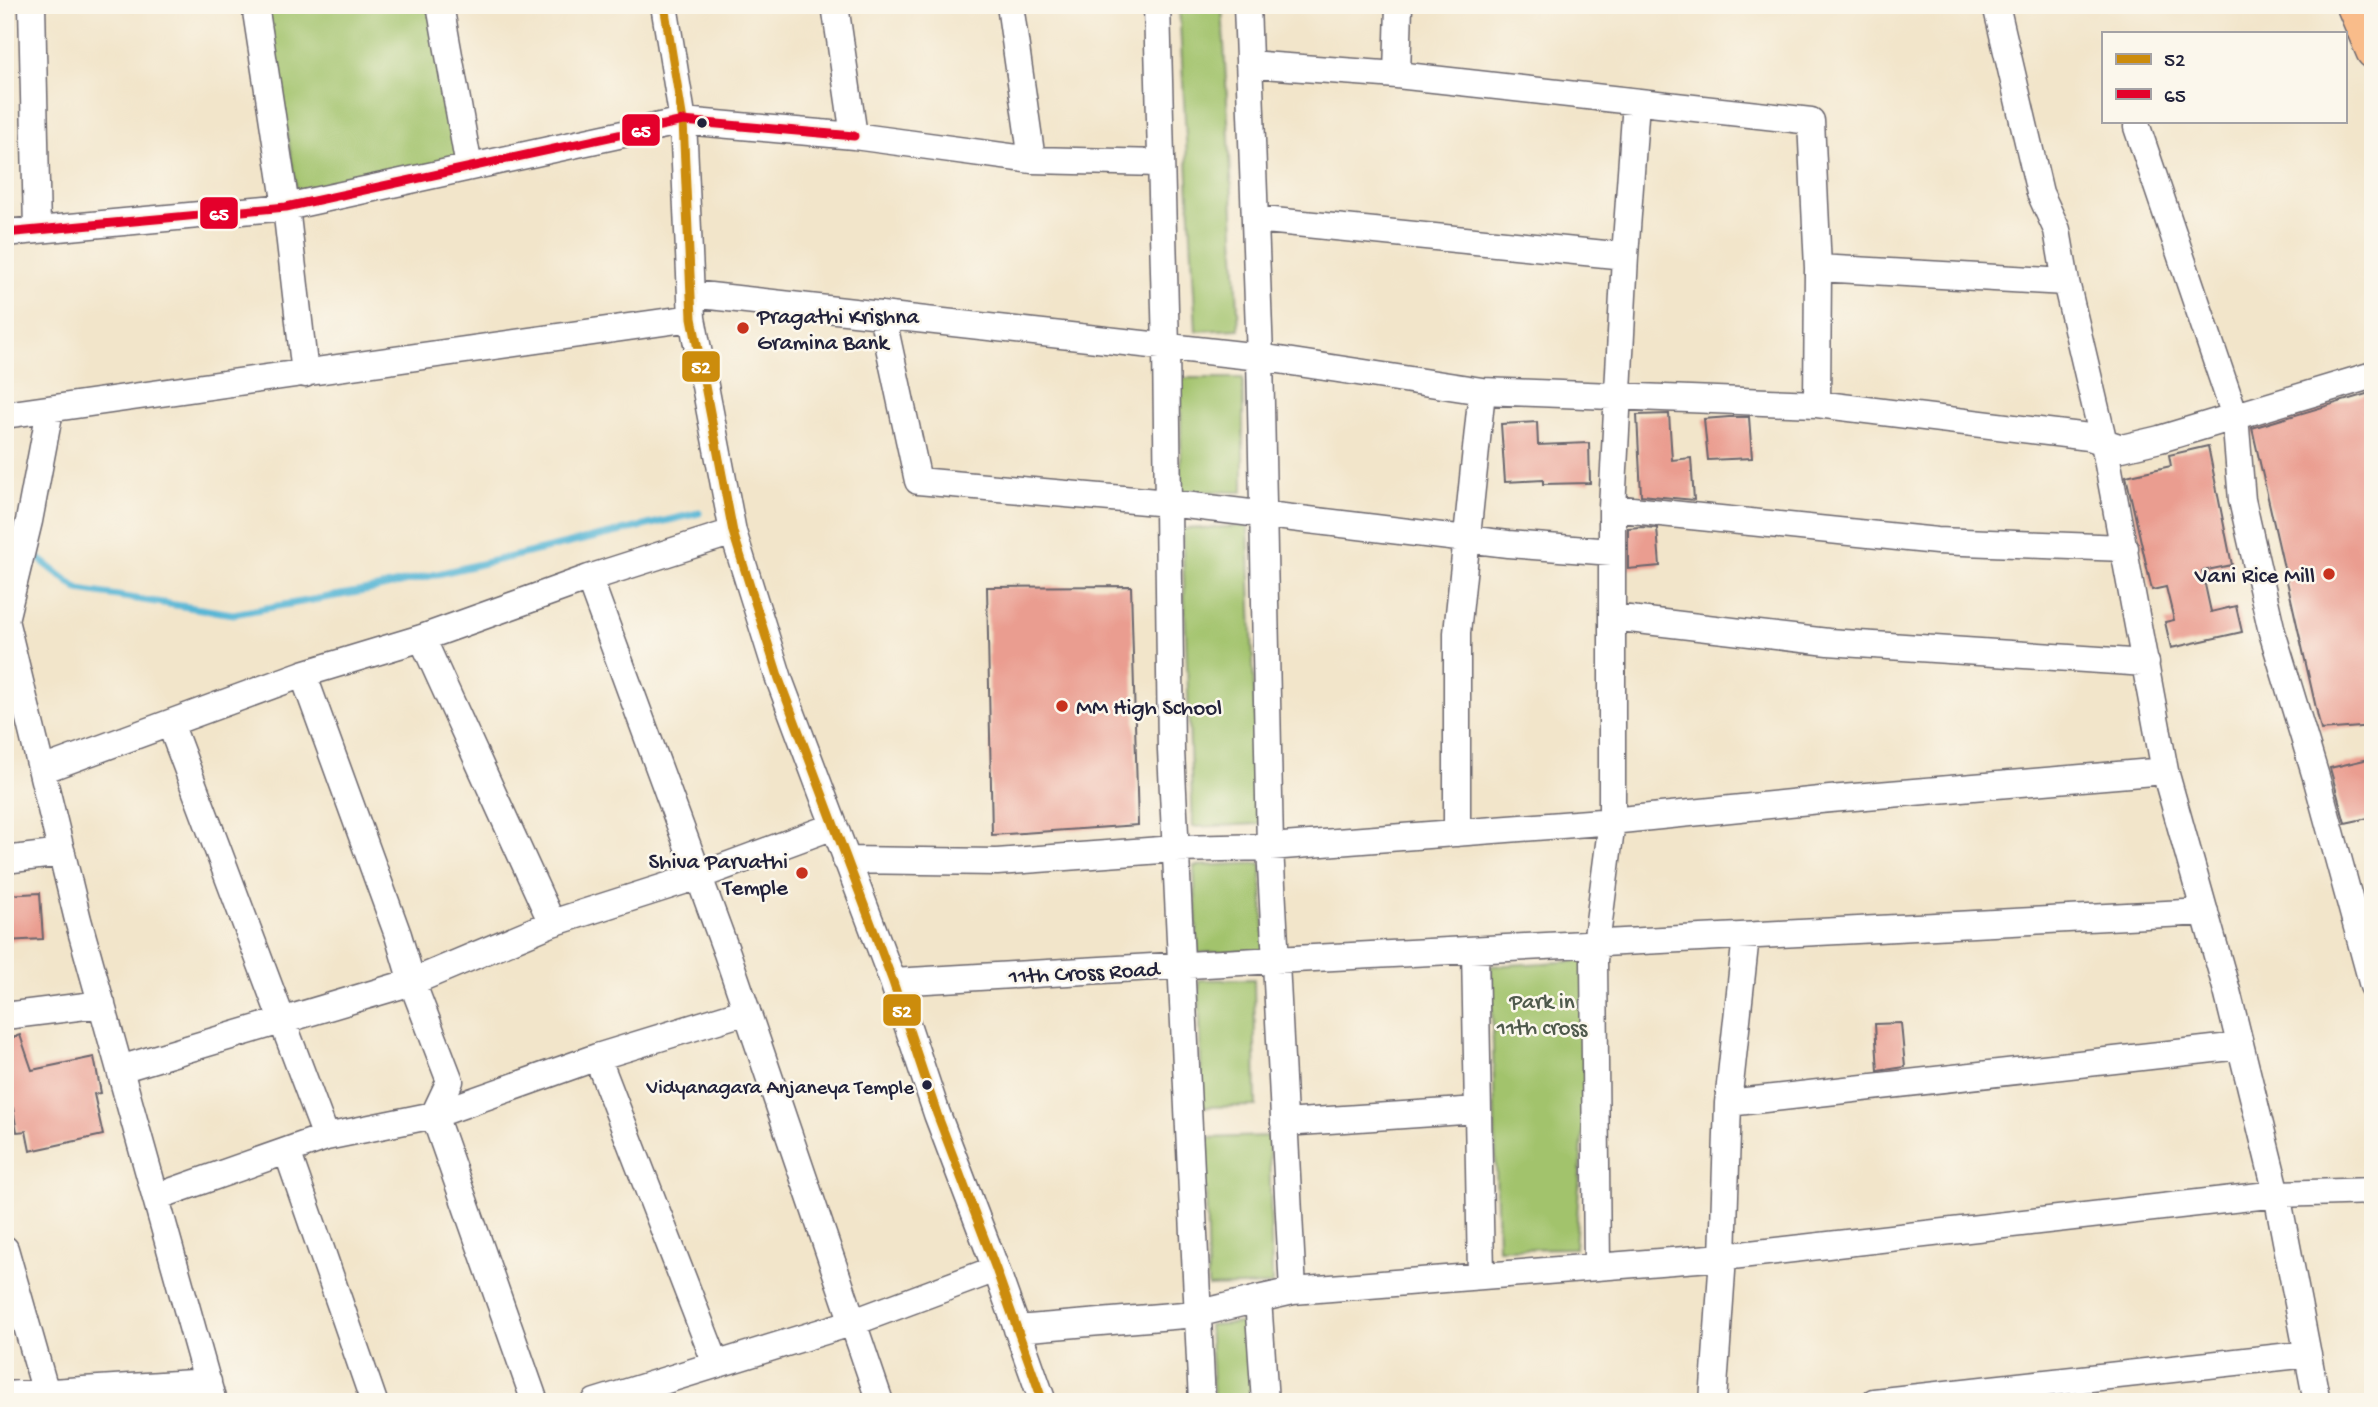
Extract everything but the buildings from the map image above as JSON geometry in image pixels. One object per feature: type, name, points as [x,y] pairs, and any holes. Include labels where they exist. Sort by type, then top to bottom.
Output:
[{"type":"main road","points":[[2353,5],[2373,52]]},
{"type":"street","points":[[32,5],[37,230]]},
{"type":"street","points":[[255,5],[286,207],[304,374]]},
{"type":"street","points":[[440,5],[469,167]]},
{"type":"street","points":[[664,5],[683,121],[692,306],[733,532],[779,679],[892,982],[937,1114],[1043,1402]]},
{"type":"street","points":[[835,5],[854,136]]},
{"type":"street","points":[[1010,5],[1032,160]]},
{"type":"street","points":[[1157,5],[1166,347],[1171,750],[1202,1402]]},
{"type":"street","points":[[1247,5],[1260,356],[1270,847],[1293,1291]]},
{"type":"street","points":[[1397,75],[1399,5]]},
{"type":"street","points":[[1996,5],[2040,193],[2057,230],[2125,548],[2165,771],[2205,912],[2277,1194],[2317,1402]]},
{"type":"street","points":[[1250,64],[1397,75],[1811,121],[1818,268],[1816,404]]},
{"type":"street","points":[[1598,1266],[1594,960],[1612,821],[1612,508],[1636,102]]},
{"type":"street","points":[[5,233],[286,207],[683,121],[854,136],[1032,160],[1161,163]]},
{"type":"street","points":[[2137,127],[2235,416],[2242,500],[2272,632],[2316,776],[2373,986]]},
{"type":"street","points":[[1255,219],[1625,256]]},
{"type":"street","points":[[1818,268],[2066,282]]},
{"type":"street","points":[[5,415],[304,374],[692,306],[882,315],[1260,356],[1482,391],[1816,404],[2089,438],[2122,448],[2373,375]]},
{"type":"street","points":[[882,315],[918,481],[1168,503],[1466,539],[1612,552]]},
{"type":"street","points":[[1457,833],[1457,633],[1482,391]]},
{"type":"street","points":[[5,1395],[211,1392],[102,1004],[42,770],[16,708],[5,620],[17,522],[50,410]]},
{"type":"street","points":[[1612,508],[1937,541],[2125,548]]},
{"type":"street","points":[[42,770],[303,674],[422,638],[589,578],[733,532]]},
{"type":"street","points":[[589,578],[747,1011],[880,1402]]},
{"type":"street","points":[[1612,617],[1828,642],[2146,663]]},
{"type":"street","points":[[422,638],[552,923]]},
{"type":"street","points":[[303,674],[398,935],[412,982],[450,1081],[435,1115],[535,1402]]},
{"type":"street","points":[[170,723],[326,1137]]},
{"type":"street","points":[[846,860],[997,862],[1175,849],[1270,847],[1612,821],[1816,800],[2165,771]]},
{"type":"street","points":[[120,1069],[412,982],[552,923],[699,876],[834,826]]},
{"type":"street","points":[[5,860],[62,853]]},
{"type":"street","name":"11th Cross Road","points":[[892,982],[2205,912]]},
{"type":"street","points":[[1713,1402],[1723,1257],[1728,1103],[1746,936]]},
{"type":"street","points":[[1475,950],[1481,1275]]},
{"type":"street","points":[[5,1016],[102,1004]]},
{"type":"street","points":[[156,1197],[326,1137],[435,1115],[597,1057],[747,1011]]},
{"type":"street","points":[[1728,1103],[2240,1046]]},
{"type":"street","points":[[597,1057],[716,1364]]},
{"type":"street","points":[[1284,1123],[1478,1110]]},
{"type":"street","points":[[287,1151],[374,1402]]},
{"type":"street","points":[[1017,1329],[1196,1314],[1293,1291],[1723,1257],[2277,1194],[2373,1191]]},
{"type":"street","points":[[5,1249],[11,1289],[46,1393]]},
{"type":"street","points":[[595,1402],[854,1322],[996,1269]]},
{"type":"street","points":[[1258,1299],[1265,1402]]},
{"type":"street","points":[[1874,1402],[2308,1354]]},
{"type":"green space","points":[[266,5],[429,5],[458,159],[297,193]]},
{"type":"green space","points":[[1179,5],[1222,5],[1239,329],[1196,331]]},
{"type":"green space","points":[[1181,378],[1243,378],[1243,492],[1181,491]]},
{"type":"green space","points":[[1248,526],[1259,824],[1193,827],[1182,529]]},
{"type":"green space","points":[[1261,863],[1265,950],[1198,953],[1194,866]]},
{"type":"green space","name":"Park in 11th cross","points":[[1594,960],[1575,1248],[1498,1249],[1491,966]]},
{"type":"green space","points":[[1254,979],[1256,1106],[1202,1107],[1199,980]]},
{"type":"green space","points":[[1269,1136],[1272,1285],[1208,1287],[1205,1138]]},
{"type":"green space","points":[[1255,1322],[1260,1402],[1214,1402],[1209,1325]]},
{"type":"waterway","points":[[29,551],[79,590],[233,614],[369,590],[699,513]]},
{"type":"transit line","name":"52","points":[[664,5],[683,121],[692,318],[733,532],[779,679],[893,982],[937,1114],[1043,1402]]},
{"type":"transit line","name":"65","points":[[5,233],[286,207],[683,121],[854,136]]},
{"type":"place","name":"Pragathi Krishna Gramina Bank","points":[[743,328]]},
{"type":"place","name":"Vani Rice Mill","points":[[2329,574]]},
{"type":"place","name":"MM High School","points":[[1062,706]]},
{"type":"place","name":"Shiva Parvathi Temple","points":[[802,873]]},
{"type":"place","name":"Vidyanagara Anjaneya Temple","points":[[927,1085]]}]
